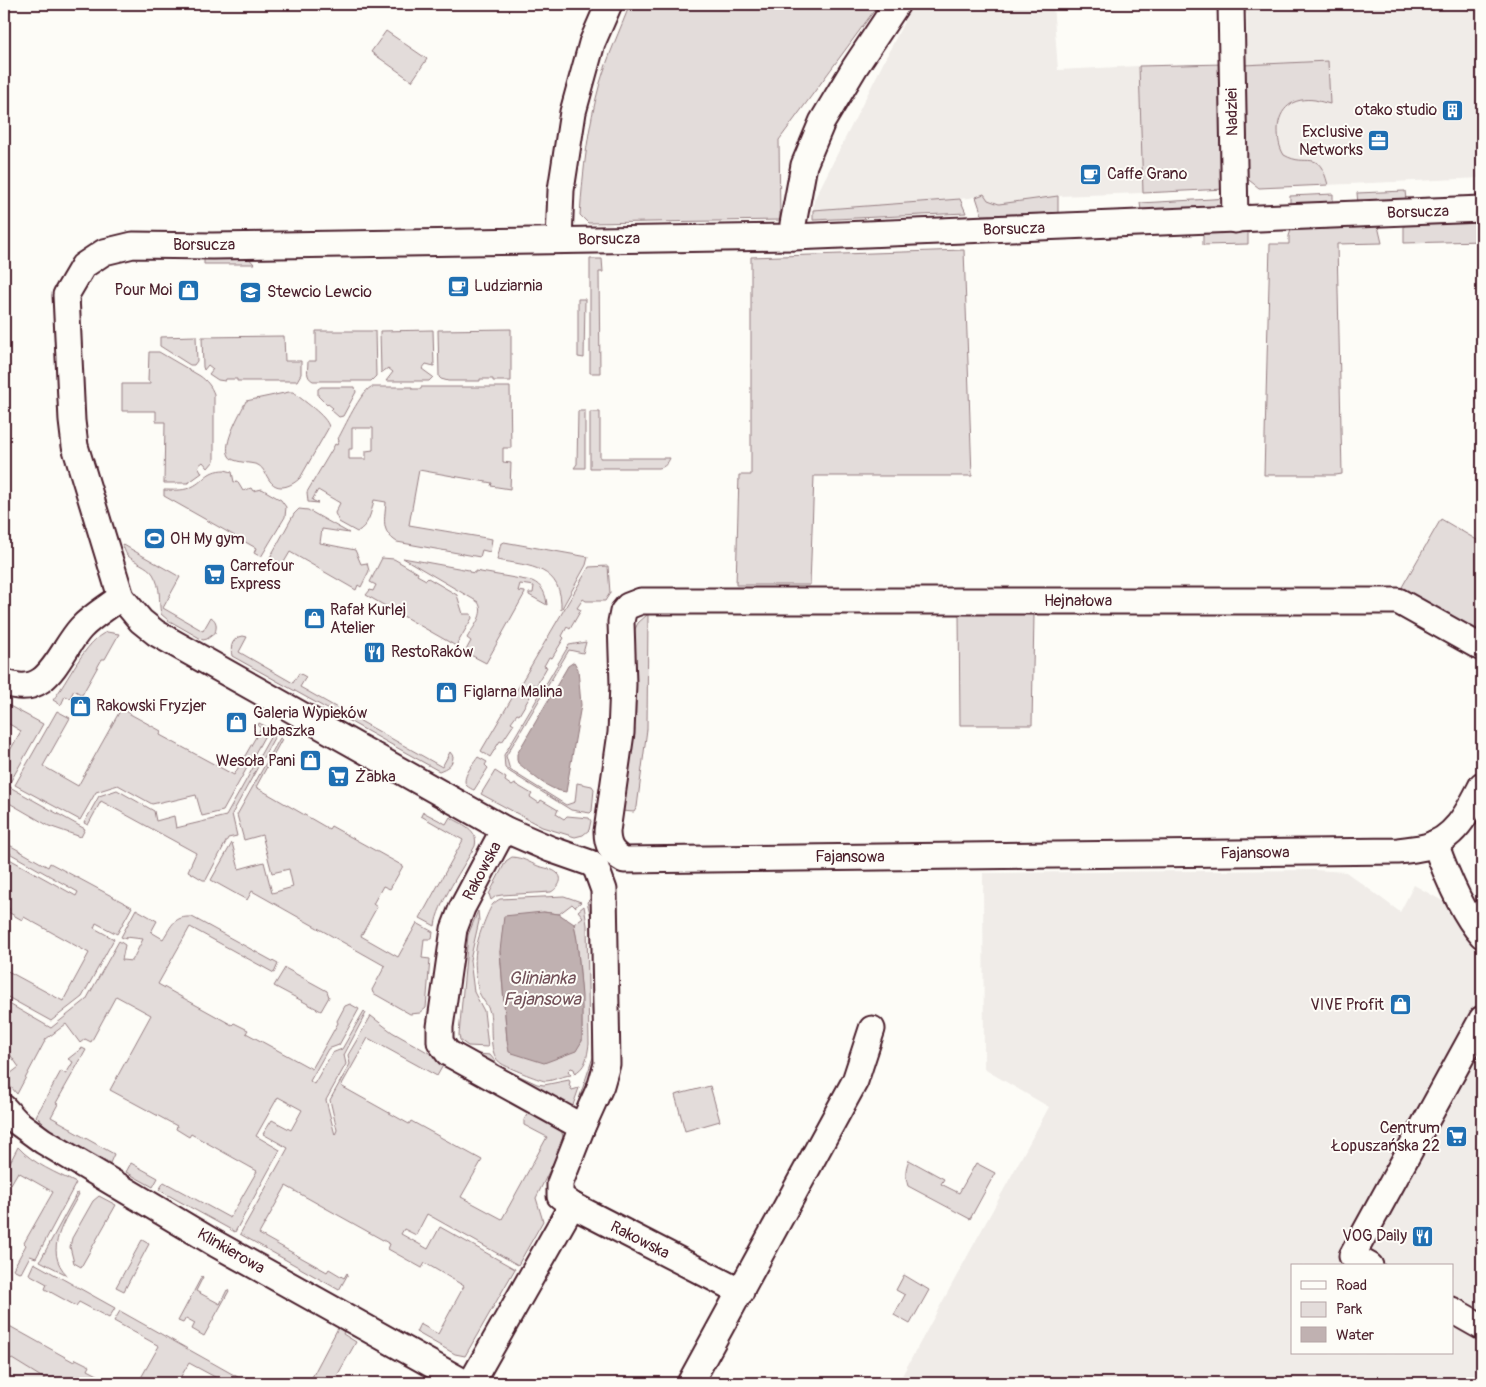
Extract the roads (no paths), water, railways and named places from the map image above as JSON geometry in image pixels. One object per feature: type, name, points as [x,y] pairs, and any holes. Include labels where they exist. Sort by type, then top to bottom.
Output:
[{"type":"street","points":[[559,240],[561,190],[573,112],[592,43],[609,4]]},
{"type":"street","points":[[793,238],[793,224],[804,165],[822,122],[855,67],[897,4]]},
{"type":"street","name":"Nadziei","points":[[1231,4],[1235,220]]},
{"type":"street","name":"Borsucza","points":[[121,597],[75,446],[72,421],[66,294],[83,266],[104,252],[133,245],[212,246],[793,238],[1482,209]]},
{"type":"street","points":[[4,682],[11,686],[23,687],[34,685],[47,676],[81,628],[121,597]]},
{"type":"street","name":"Rakowska","points":[[121,597],[141,620],[156,633],[504,829],[462,908],[454,929],[441,1014],[440,1042],[448,1053],[582,1127]]},
{"type":"street","name":"Hejnałowa","points":[[662,600],[1398,601],[1482,648]]},
{"type":"street","name":"Fajansowa","points":[[662,600],[641,601],[628,606],[623,612],[621,622],[623,684],[621,733],[607,842],[611,851],[624,860],[1375,852],[1398,851],[1435,843]]},
{"type":"street","points":[[1482,785],[1463,820],[1451,833],[1435,843],[1450,881],[1482,935]]},
{"type":"street","points":[[471,1383],[572,1205],[560,1196],[560,1183],[582,1127],[602,1085],[607,1064],[604,890],[596,868],[590,862],[550,849],[504,829]]},
{"type":"street","points":[[1366,1264],[1352,1256],[1482,1019]]},
{"type":"street","points":[[690,1383],[855,1081],[872,1029]]},
{"type":"street","name":"Klinkierowa","points":[[4,1108],[17,1122],[43,1141],[216,1244],[465,1383]]},
{"type":"street","name":"Rakowska","points":[[572,1205],[741,1292]]},
{"type":"street","points":[[1454,1311],[1482,1327]]},
{"type":"water","points":[[574,662],[578,669],[581,705],[566,792],[546,785],[534,776],[518,763],[517,754],[568,666]]},
{"type":"water","name":"Glinianka Fajansowa","points":[[543,912],[559,914],[574,924],[582,996],[582,1041],[576,1051],[544,1063],[509,1052],[500,951],[504,916]]},
{"type":"place","name":"otako studio","points":[[1453,110]]},
{"type":"place","name":"Exclusive Networks","points":[[1379,141]]},
{"type":"place","name":"Caffe Grano","points":[[1091,174]]},
{"type":"place","name":"Ludziarnia","points":[[458,286]]},
{"type":"place","name":"Pour Moi","points":[[188,290]]},
{"type":"place","name":"Stewcio Lewcio","points":[[251,292]]},
{"type":"place","name":"OH My gym","points":[[154,539]]},
{"type":"place","name":"Carrefour Express","points":[[214,575]]},
{"type":"place","name":"Rafał Kurlej Atelier","points":[[314,619]]},
{"type":"place","name":"RestoRaków","points":[[375,652]]},
{"type":"place","name":"Figlarna Malina","points":[[447,692]]},
{"type":"place","name":"Rakowski Fryzjer","points":[[80,706]]},
{"type":"place","name":"Galeria Wypieków Lubaszka","points":[[237,722]]},
{"type":"place","name":"Wesoła Pani","points":[[311,761]]},
{"type":"place","name":"Żabka","points":[[339,777]]},
{"type":"place","name":"VIVE Profit","points":[[1400,1005]]},
{"type":"place","name":"Centrum Łopuszańska 22","points":[[1456,1137]]},
{"type":"place","name":"VOG Daily","points":[[1423,1236]]}]
